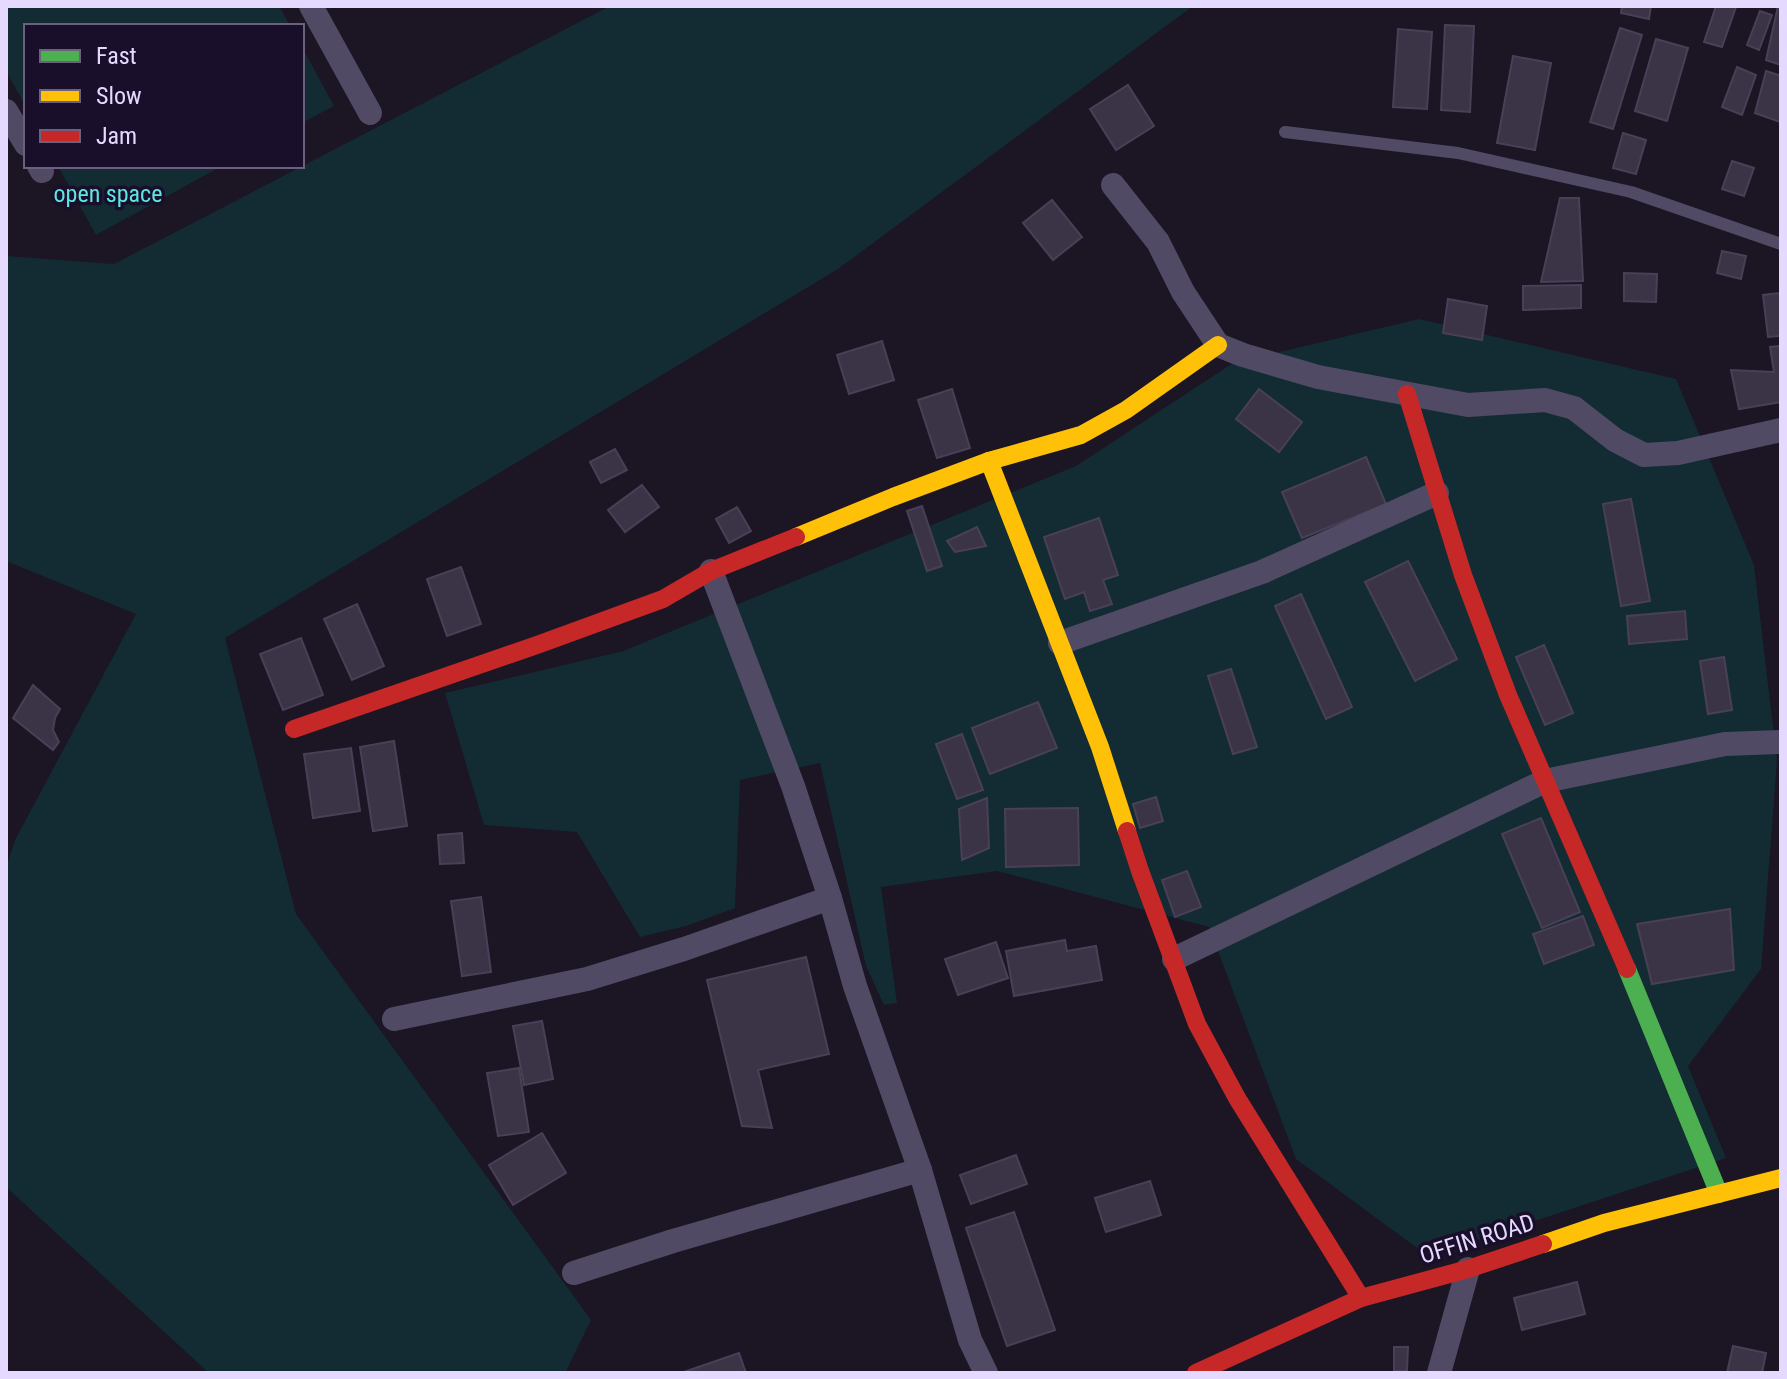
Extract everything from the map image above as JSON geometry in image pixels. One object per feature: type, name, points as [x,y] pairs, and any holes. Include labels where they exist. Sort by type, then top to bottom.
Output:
[{"type":"street","points":[[311,6],[370,113]]},
{"type":"street","points":[[6,111],[24,141]]},
{"type":"street","points":[[1113,185],[1158,242],[1183,292],[1218,345],[1243,355],[1318,377],[1468,405],[1545,400],[1574,408],[1615,440],[1644,455],[1678,453],[1781,430]]},
{"type":"street","points":[[294,729],[663,599],[711,571],[989,461],[1081,435],[1126,410],[1218,345]]},
{"type":"street","points":[[1407,394],[1463,575],[1508,695],[1613,934],[1719,1194]]},
{"type":"street","points":[[989,461],[1100,747],[1140,871],[1197,1024],[1237,1098],[1361,1298]]},
{"type":"street","points":[[1060,643],[1262,572],[1437,493]]},
{"type":"street","points":[[711,571],[793,786],[855,986],[920,1170],[970,1340],[986,1373]]},
{"type":"street","points":[[1174,959],[1545,781],[1725,744],[1781,742]]},
{"type":"street","points":[[394,1019],[587,979],[830,898]]},
{"type":"street","points":[[574,1273],[673,1241],[920,1170]]},
{"type":"street","name":"OFFIN ROAD","points":[[1196,1373],[1361,1298],[1468,1269],[1604,1223],[1781,1178]]},
{"type":"street","points":[[1439,1373],[1468,1269]]},
{"type":"lane","points":[[1285,132],[1458,153],[1631,192],[1781,244]]},
{"type":"green space","points":[[6,6],[279,6],[289,24],[24,24],[24,103],[6,71]]},
{"type":"green space","points":[[610,6],[1193,6],[838,269],[225,638],[296,914],[591,1320],[565,1373],[209,1373],[6,1187],[6,867],[15,840],[136,614],[6,561],[6,256],[114,264],[299,168],[304,168],[304,165]]},
{"type":"green space","points":[[304,51],[334,106],[304,122]]},
{"type":"green space","name":"open space","points":[[59,168],[218,168],[96,235]]},
{"type":"green space","points":[[1419,319],[1676,379],[1754,565],[1777,761],[1761,969],[1688,1066],[1726,1158],[1428,1256],[1296,1159],[1209,927],[997,871],[881,887],[897,1003],[884,1005],[866,966],[820,763],[740,780],[735,908],[686,926],[640,937],[577,832],[484,825],[445,693],[623,651],[1076,466],[1233,363]]},
{"type":"building","points":[[1622,6],[1651,6],[1649,19],[1621,13]]},
{"type":"building","points":[[1716,6],[1736,7],[1722,47],[1704,42]]},
{"type":"building","points":[[1778,6],[1781,6],[1781,65],[1766,60]]},
{"type":"building","points":[[1760,11],[1772,15],[1759,50],[1747,45]]},
{"type":"building","points":[[1445,25],[1474,26],[1470,112],[1441,110]]},
{"type":"building","points":[[1620,28],[1642,35],[1613,129],[1590,122]]},
{"type":"building","points":[[1398,29],[1432,32],[1427,109],[1393,107]]},
{"type":"building","points":[[1656,39],[1688,48],[1667,121],[1635,111]]},
{"type":"building","points":[[1513,56],[1551,63],[1535,150],[1497,143]]},
{"type":"building","points":[[1737,67],[1756,75],[1742,115],[1722,107]]},
{"type":"building","points":[[1766,71],[1781,76],[1780,122],[1755,113]]},
{"type":"building","points":[[1128,85],[1154,126],[1116,150],[1090,109]]},
{"type":"building","points":[[1623,133],[1646,140],[1636,174],[1613,168]]},
{"type":"building","points":[[1732,161],[1754,168],[1744,196],[1722,189]]},
{"type":"building","points":[[1560,198],[1579,198],[1583,281],[1541,282]]},
{"type":"building","points":[[1052,200],[1082,237],[1053,260],[1023,223]]},
{"type":"building","points":[[1722,251],[1746,256],[1741,279],[1717,273]]},
{"type":"building","points":[[1624,273],[1657,274],[1656,302],[1624,301]]},
{"type":"building","points":[[1581,285],[1581,308],[1523,310],[1523,286]]},
{"type":"building","points":[[1781,293],[1781,336],[1768,337],[1763,295]]},
{"type":"building","points":[[1448,299],[1487,306],[1482,340],[1443,333]]},
{"type":"building","points":[[882,341],[894,380],[849,394],[837,355]]},
{"type":"building","points":[[1781,346],[1781,402],[1739,409],[1731,370],[1774,372],[1770,347]]},
{"type":"building","points":[[952,389],[970,448],[937,458],[918,400]]},
{"type":"building","points":[[1259,389],[1302,422],[1279,452],[1236,419]]},
{"type":"building","points":[[615,449],[627,470],[601,483],[590,462]]},
{"type":"building","points":[[1366,457],[1386,504],[1302,538],[1282,492]]},
{"type":"building","points":[[642,485],[659,507],[625,532],[608,510]]},
{"type":"building","points":[[1631,499],[1650,601],[1621,606],[1603,504]]},
{"type":"building","points":[[922,506],[942,566],[927,571],[907,511]]},
{"type":"building","points":[[737,507],[751,531],[729,543],[716,519]]},
{"type":"building","points":[[1099,518],[1118,575],[1103,580],[1112,604],[1090,611],[1084,592],[1065,599],[1044,537]]},
{"type":"building","points":[[977,527],[986,546],[955,552],[947,541]]},
{"type":"building","points":[[1408,561],[1457,659],[1415,681],[1365,582]]},
{"type":"building","points":[[461,567],[481,624],[447,636],[427,579]]},
{"type":"building","points":[[1301,594],[1352,707],[1326,719],[1275,606]]},
{"type":"building","points":[[357,604],[384,666],[352,680],[324,619]]},
{"type":"building","points":[[1685,611],[1687,639],[1629,644],[1627,616]]},
{"type":"building","points":[[301,638],[323,695],[283,710],[260,654]]},
{"type":"building","points":[[1544,645],[1573,713],[1545,725],[1516,657]]},
{"type":"building","points":[[1724,657],[1732,710],[1708,714],[1700,661]]},
{"type":"building","points":[[1231,669],[1257,747],[1233,754],[1208,676]]},
{"type":"building","points":[[33,685],[60,709],[53,730],[59,742],[53,750],[13,718]]},
{"type":"building","points":[[1038,702],[1057,748],[990,774],[972,728]]},
{"type":"building","points":[[962,734],[983,790],[957,799],[936,744]]},
{"type":"building","points":[[394,741],[407,826],[373,831],[360,747]]},
{"type":"building","points":[[351,748],[360,811],[313,818],[304,754]]},
{"type":"building","points":[[1156,797],[1163,821],[1140,828],[1133,804]]},
{"type":"building","points":[[987,798],[989,848],[962,860],[959,809]]},
{"type":"building","points":[[1078,808],[1079,865],[1006,867],[1005,809]]},
{"type":"building","points":[[1541,818],[1580,912],[1542,928],[1502,834]]},
{"type":"building","points":[[462,833],[464,863],[440,864],[438,835]]},
{"type":"building","points":[[1187,871],[1201,907],[1175,917],[1162,880]]},
{"type":"building","points":[[481,897],[491,972],[462,976],[451,901]]},
{"type":"building","points":[[1730,909],[1734,970],[1652,984],[1637,924]]},
{"type":"building","points":[[1583,916],[1594,945],[1544,964],[1533,934]]},
{"type":"building","points":[[1065,940],[1067,951],[1096,946],[1102,980],[1014,996],[1006,951]]},
{"type":"building","points":[[996,942],[1008,978],[958,995],[945,959]]},
{"type":"building","points":[[806,957],[829,1054],[758,1070],[772,1128],[742,1126],[707,980]]},
{"type":"building","points":[[542,1021],[553,1079],[524,1085],[513,1026]]},
{"type":"building","points":[[519,1068],[529,1132],[498,1136],[487,1073]]},
{"type":"building","points":[[542,1133],[566,1173],[513,1205],[489,1165]]},
{"type":"building","points":[[1016,1155],[1027,1184],[971,1204],[960,1175]]},
{"type":"building","points":[[1150,1181],[1161,1215],[1106,1232],[1095,1198]]},
{"type":"building","points":[[1014,1212],[1055,1330],[1007,1346],[966,1228]]},
{"type":"building","points":[[1577,1282],[1585,1314],[1522,1330],[1514,1298]]},
{"type":"building","points":[[1733,1346],[1766,1353],[1762,1373],[1727,1373]]},
{"type":"building","points":[[1394,1347],[1408,1347],[1407,1371],[1394,1371]]},
{"type":"building","points":[[739,1353],[746,1373],[681,1373]]},
{"type":"traffic: fast","points":[[1627,969],[1719,1194]]},
{"type":"traffic: slow","points":[[796,537],[989,461],[1081,435],[1126,410],[1218,345]]},
{"type":"traffic: slow","points":[[989,461],[1100,747],[1127,831]]},
{"type":"traffic: slow","points":[[1543,1244],[1604,1223],[1781,1178]]},
{"type":"traffic: jam","points":[[1407,394],[1463,575],[1508,695],[1627,969]]},
{"type":"traffic: jam","points":[[294,729],[663,599],[711,571],[796,537]]},
{"type":"traffic: jam","points":[[1127,831],[1197,1024],[1237,1098],[1361,1298]]},
{"type":"traffic: jam","points":[[1196,1373],[1361,1298],[1468,1269],[1543,1244]]}]
